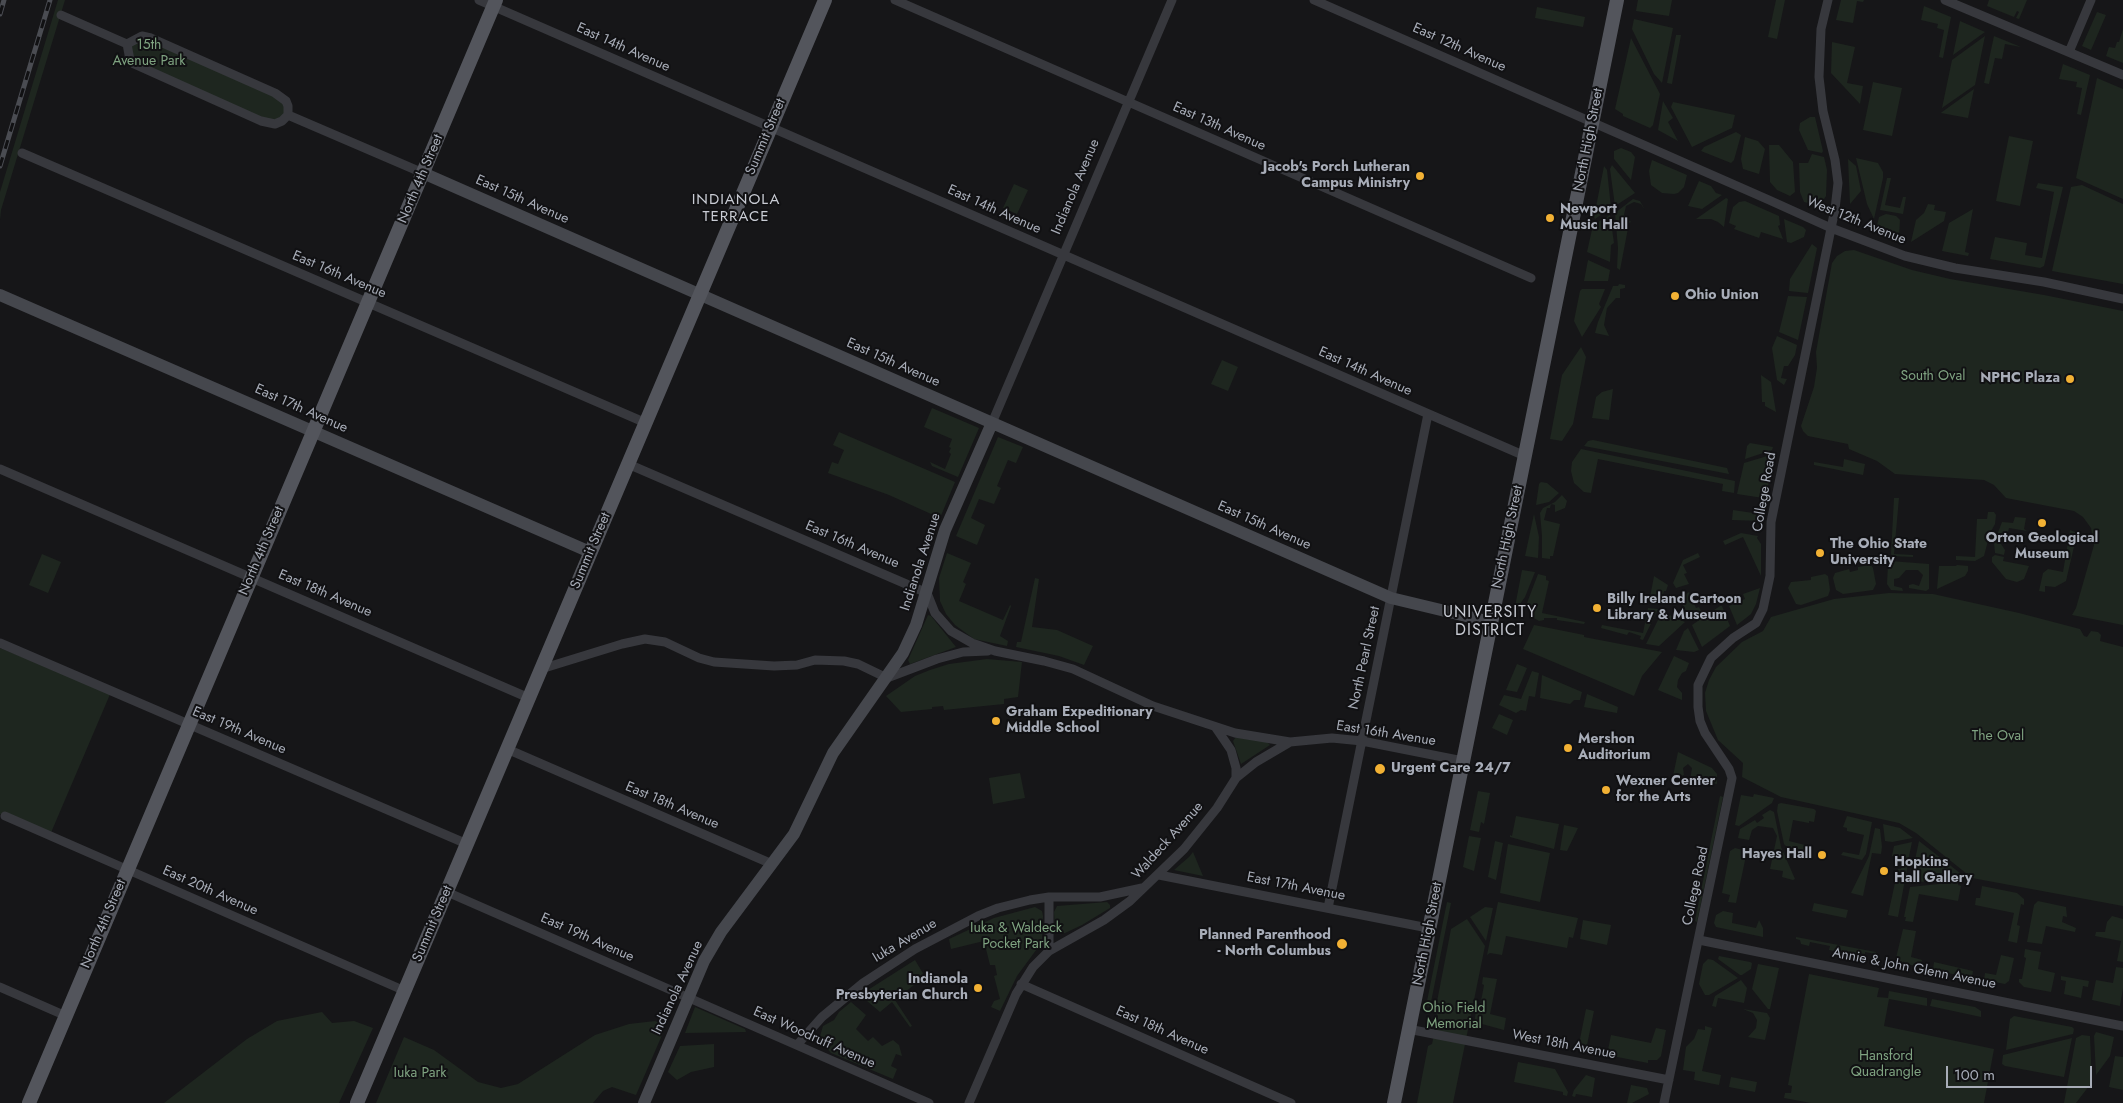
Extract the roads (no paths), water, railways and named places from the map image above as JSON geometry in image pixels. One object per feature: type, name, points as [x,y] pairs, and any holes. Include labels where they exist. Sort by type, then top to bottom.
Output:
[{"type":"main road","name":"Summit Street","points":[[357,1103],[825,0]]},
{"type":"main road","name":"North High Street","points":[[1394,1103],[1617,0]]},
{"type":"main road","name":"North 4th Street","points":[[29,1103],[495,3]]},
{"type":"street","name":"East 14th Avenue","points":[[479,0],[495,3],[770,127],[1525,456]]},
{"type":"street","name":"East 13th Avenue","points":[[895,0],[1531,278]]},
{"type":"street","name":"Indianola Avenue","points":[[645,1099],[704,961],[721,932],[794,834],[833,753],[887,678],[906,646],[927,593],[930,576],[946,530],[1172,0]]},
{"type":"street","name":"East 12th Avenue","points":[[1314,0],[1593,122]]},
{"type":"street","name":"College Road","points":[[1664,1103],[1732,778],[1729,769],[1705,734],[1700,721],[1698,685],[1711,658],[1733,638],[1756,624],[1764,609],[1770,576],[1771,522],[1831,228],[1838,184],[1835,160],[1823,111],[1819,57],[1821,29],[1828,0]]},
{"type":"street","points":[[1945,0],[2123,75]]},
{"type":"street","points":[[2069,52],[2091,0]]},
{"type":"street","points":[[61,15],[126,44]]},
{"type":"street","points":[[142,36],[169,46],[275,93],[286,101],[288,115],[282,121],[269,124],[227,106],[134,64],[130,60],[126,44],[142,36]]},
{"type":"street","name":"East 15th Avenue","points":[[288,115],[1391,598],[1491,622]]},
{"type":"street","name":"West 12th Avenue","points":[[1593,122],[1831,228],[1924,262],[2060,285],[2123,299]]},
{"type":"street","name":"East 16th Avenue","points":[[22,153],[646,423]]},
{"type":"street","name":"East 17th Avenue","points":[[0,295],[590,552]]},
{"type":"street","name":"North Pearl Street","points":[[1328,908],[1428,414]]},
{"type":"street","name":"East 16th Avenue","points":[[628,464],[927,593],[935,613],[952,631],[972,643],[995,651],[1073,669],[1148,704],[1216,728],[1252,737],[1290,742],[1332,738],[1362,741],[1463,761]]},
{"type":"street","name":"East 18th Avenue","points":[[0,469],[529,698]]},
{"type":"street","points":[[541,669],[644,639],[665,642],[699,658],[714,662],[780,666],[797,665],[815,660],[846,661],[858,664],[887,678],[937,658],[963,652],[995,651]]},
{"type":"street","name":"East 19th Avenue","points":[[0,643],[467,844]]},
{"type":"street","points":[[1216,728],[1231,750],[1236,768],[1236,778]]},
{"type":"street","name":"Waldeck Avenue","points":[[969,1103],[1021,984],[1033,967],[1049,950],[1104,920],[1147,886],[1205,823],[1236,778],[1256,762],[1290,742]]},
{"type":"street","name":"East 18th Avenue","points":[[507,749],[772,864]]},
{"type":"street","name":"East 20th Avenue","points":[[4,816],[405,991]]},
{"type":"street","name":"East 17th Avenue","points":[[1159,875],[1428,928]]},
{"type":"street","name":"Iuka Avenue","points":[[797,1045],[822,1017],[863,983],[915,949],[958,925],[1014,903],[1049,897],[1100,897],[1147,886]]},
{"type":"street","name":"East 19th Avenue","points":[[447,892],[688,998]]},
{"type":"street","points":[[1049,897],[1049,950]]},
{"type":"street","name":"Annie & John Glenn Avenue","points":[[1699,940],[2123,1026]]},
{"type":"street","name":"East 18th Avenue","points":[[1021,984],[1291,1103]]},
{"type":"street","points":[[0,987],[66,1016]]},
{"type":"street","name":"East Woodruff Avenue","points":[[688,998],[929,1103]]},
{"type":"street","name":"West 18th Avenue","points":[[1408,1029],[1669,1080]]},
{"type":"railway","points":[[0,14],[4,0]]},
{"type":"railway","points":[[0,166],[50,0]]},
{"type":"place","name":"Jacob's Porch Lutheran Campus Ministry","points":[[1420,176]]},
{"type":"place","name":"Newport Music Hall","points":[[1550,218]]},
{"type":"place","name":"Ohio Union","points":[[1675,296]]},
{"type":"place","name":"NPHC Plaza","points":[[2070,379]]},
{"type":"place","name":"Orton Geological Museum","points":[[2042,523]]},
{"type":"place","name":"The Ohio State University","points":[[1820,553]]},
{"type":"place","name":"Billy Ireland Cartoon Library & Museum","points":[[1597,608]]},
{"type":"place","name":"Graham Expeditionary Middle School","points":[[996,721]]},
{"type":"place","name":"Mershon Auditorium","points":[[1568,748]]},
{"type":"place","name":"Urgent Care 24/7","points":[[1380,769]]},
{"type":"place","name":"Wexner Center for the Arts","points":[[1606,790]]},
{"type":"place","name":"Hayes Hall","points":[[1822,855]]},
{"type":"place","name":"Hopkins Hall Gallery","points":[[1884,871]]},
{"type":"place","name":"Planned Parenthood - North Columbus","points":[[1342,944]]},
{"type":"place","name":"Indianola Presbyterian Church","points":[[978,988]]},
{"type":"district","name":"INDIANOLA TERRACE","points":[[736,208]]},
{"type":"district","name":"UNIVERSITY DISTRICT","points":[[1490,622]]},
{"type":"park label","name":"15th Avenue Park","points":[[149,54]]},
{"type":"park label","name":"South Oval","points":[[1933,377]]},
{"type":"park label","name":"The Oval","points":[[1998,737]]},
{"type":"park label","name":"Iuka & Waldeck Pocket Park","points":[[1016,938]]},
{"type":"park label","name":"Ohio Field Memorial","points":[[1454,1018]]},
{"type":"park label","name":"Hansford Quadrangle","points":[[1886,1066]]},
{"type":"park label","name":"Iuka Park","points":[[420,1074]]}]
